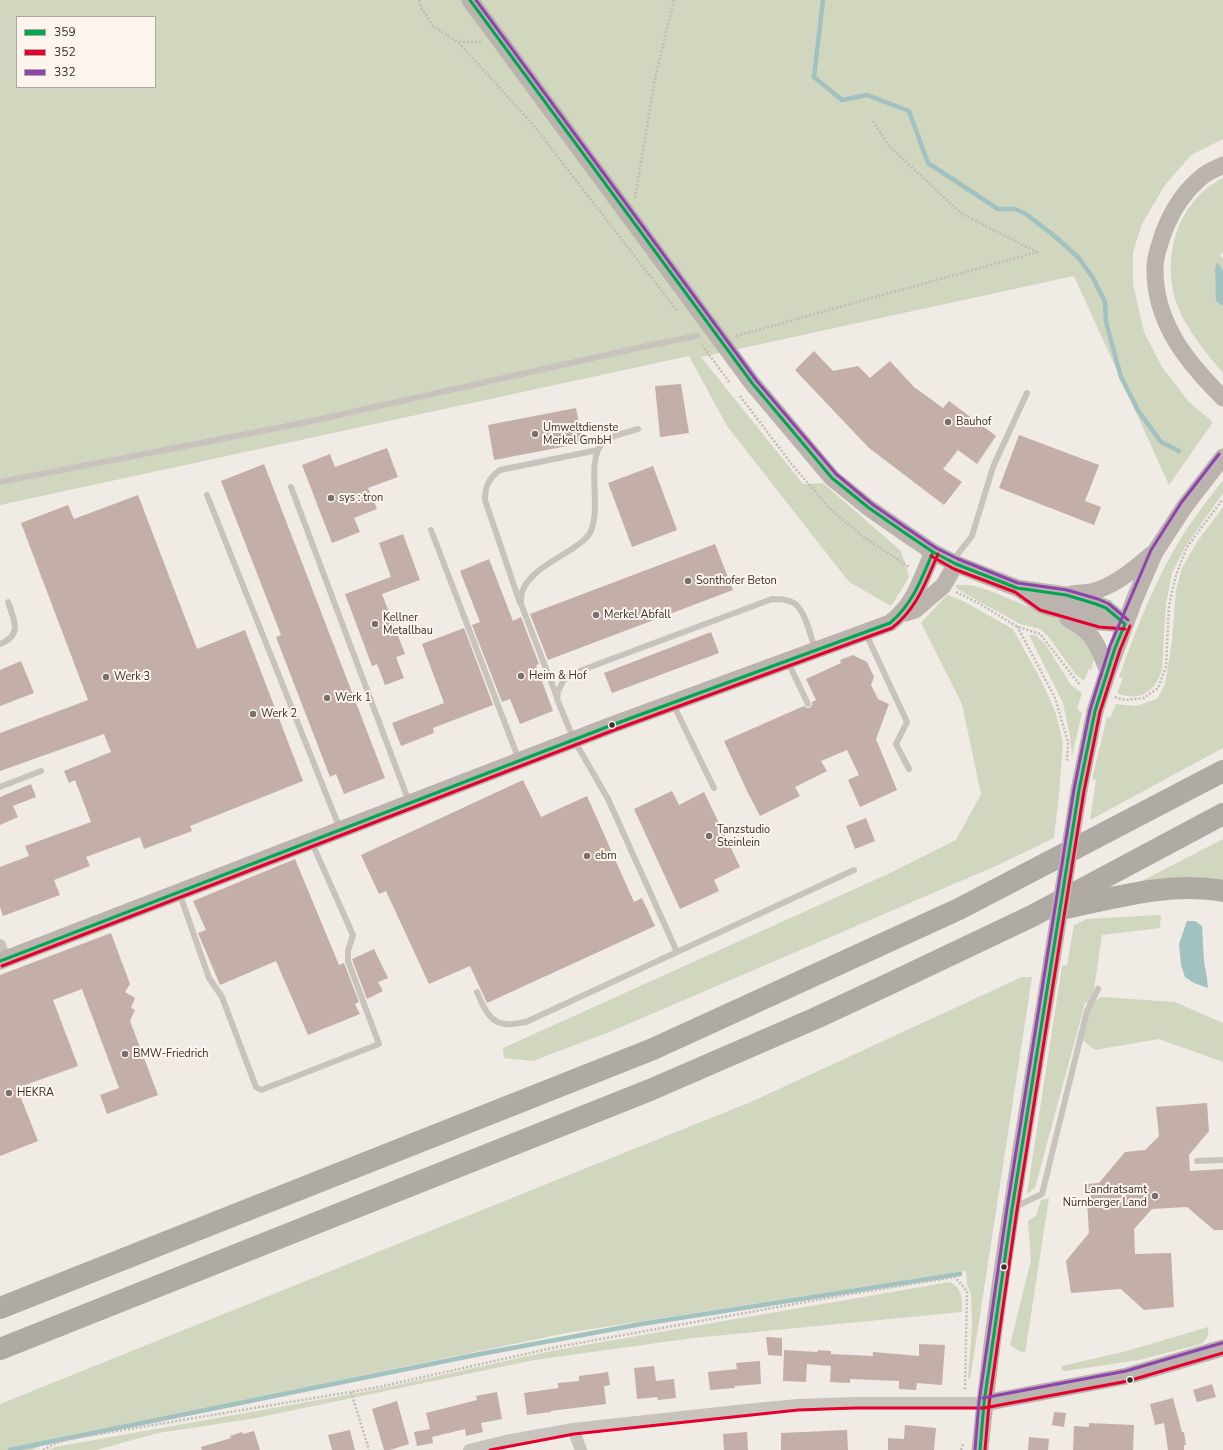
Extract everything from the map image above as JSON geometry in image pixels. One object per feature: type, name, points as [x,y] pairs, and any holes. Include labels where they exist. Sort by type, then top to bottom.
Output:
[{"type":"highway","points":[[0,1308],[653,1048],[959,910],[1223,771]]},
{"type":"highway","points":[[0,1349],[650,1090],[889,984],[1032,916],[1223,814]]},
{"type":"highway","points":[[1032,916],[1170,888],[1208,888],[1223,891]]},
{"type":"street","points":[[470,0],[752,383],[832,478],[869,508],[933,552],[1017,588],[1042,605],[1082,626],[1096,644],[1108,671]]},
{"type":"street","points":[[1219,394],[1183,354],[1169,330],[1156,289],[1155,266],[1159,246],[1173,211],[1185,194],[1204,175],[1223,165]]},
{"type":"street","points":[[980,1450],[984,1403],[1012,1209],[1078,790],[1095,711],[1125,624],[1154,552],[1185,506],[1223,457]]},
{"type":"street","points":[[901,615],[912,600],[933,552]]},
{"type":"street","points":[[1066,595],[1091,592],[1111,584],[1130,572],[1154,552]]},
{"type":"street","points":[[2,955],[179,892],[574,740],[890,623],[901,615],[915,610],[943,586],[954,562]]},
{"type":"street","points":[[1017,588],[1066,595],[1096,604],[1106,608],[1125,624]]},
{"type":"street","points":[[1042,605],[1100,622],[1125,624]]},
{"type":"street","points":[[469,1450],[506,1441],[573,1429],[798,1405],[854,1403],[984,1403],[1127,1376],[1223,1348]]},
{"type":"street","points":[[573,1429],[581,1450]]},
{"type":"lane","points":[[0,482],[304,423],[697,336]]},
{"type":"lane","points":[[954,562],[972,536],[993,467],[1027,393]]},
{"type":"lane","points":[[521,604],[522,592],[537,572],[582,542],[589,534],[593,526],[595,512],[594,462],[598,450],[604,440],[638,429]]},
{"type":"lane","points":[[598,450],[500,470],[492,475],[485,490],[485,500],[521,604],[574,740],[608,799],[677,952]]},
{"type":"lane","points":[[291,487],[410,804]]},
{"type":"lane","points":[[207,494],[340,830]]},
{"type":"lane","points":[[431,530],[519,761]]},
{"type":"lane","points":[[558,699],[558,691],[566,676],[772,599],[784,599],[795,604],[802,614],[816,650]]},
{"type":"lane","points":[[0,644],[14,634],[16,624],[8,602]]},
{"type":"lane","points":[[866,632],[907,722],[896,744],[909,769]]},
{"type":"lane","points":[[787,660],[808,704]]},
{"type":"lane","points":[[672,703],[714,788]]},
{"type":"lane","points":[[0,787],[41,771]]},
{"type":"lane","points":[[179,892],[209,978],[222,998],[256,1087],[261,1090],[274,1086],[379,1044],[348,961],[348,951],[353,935],[312,841]]},
{"type":"lane","points":[[477,992],[487,1014],[494,1021],[506,1024],[526,1022],[854,870]]},
{"type":"lane","points":[[1012,1209],[1042,1194],[1087,1011],[1098,989]]},
{"type":"lane","points":[[1197,1161],[1223,1160]]},
{"type":"path","points":[[419,0],[422,8],[434,26],[458,42],[534,126],[678,312]]},
{"type":"path","points":[[632,219],[656,74],[674,0]]},
{"type":"path","points":[[458,42],[485,42],[496,34]]},
{"type":"path","points":[[721,340],[1037,252],[962,214],[889,146],[873,121]]},
{"type":"path","points":[[697,336],[731,384]]},
{"type":"path","points":[[736,390],[793,466],[833,512],[865,538],[922,575]]},
{"type":"path","points":[[1115,696],[1125,700],[1144,698],[1158,688],[1166,667],[1169,604],[1176,575],[1187,547],[1223,499]]},
{"type":"path","points":[[943,586],[980,604],[1016,626],[1040,634],[1080,686]]},
{"type":"path","points":[[1016,626],[1055,698],[1068,742],[1067,765]]},
{"type":"path","points":[[43,1450],[54,1444],[69,1439],[374,1388],[557,1347],[844,1295],[955,1277],[967,1291],[965,1394]]},
{"type":"path","points":[[351,1392],[369,1450]]},
{"type":"green space","points":[[0,0],[1223,0],[1223,139],[1191,155],[1165,185],[1142,224],[1133,252],[1133,284],[1144,332],[1162,367],[1189,402],[1213,422],[1169,485],[1074,276],[701,357],[803,484],[823,483],[901,551],[909,576],[891,606],[849,582],[727,426],[689,356],[0,505]]},
{"type":"green space","points":[[1223,178],[1223,251],[1220,256],[1223,259],[1223,270],[1217,263],[1215,279],[1217,290],[1223,306],[1223,373],[1198,342],[1182,316],[1173,289],[1171,270],[1172,252],[1176,234],[1183,217],[1194,202],[1207,189]]},
{"type":"green space","points":[[1223,480],[1223,493],[1185,547],[1172,573],[1166,604],[1162,669],[1159,677],[1151,689],[1140,696],[1125,696],[1117,693],[1123,678],[1119,677],[1125,660],[1144,611],[1159,579],[1186,530]]},
{"type":"green space","points":[[1223,507],[1223,748],[1090,820],[1096,780],[1092,779],[1107,717],[1110,718],[1116,704],[1136,706],[1157,699],[1165,684],[1172,641],[1176,590],[1182,568],[1197,542]]},
{"type":"green space","points":[[956,585],[971,585],[988,590],[1063,621],[1091,648],[1094,659],[1091,670],[1089,669],[1084,681],[1076,675],[1048,636],[1040,629],[1020,624],[957,589]]},
{"type":"green space","points":[[947,595],[963,601],[1013,629],[1042,682],[1055,711],[1063,742],[1054,838],[998,865],[612,1031],[533,1061],[504,1058],[503,1048],[890,873],[956,840],[981,794],[962,704],[921,623]]},
{"type":"green space","points":[[1029,635],[1035,635],[1046,645],[1071,685],[1082,693],[1077,709],[1082,713],[1072,756],[1070,736],[1063,703]]},
{"type":"green space","points":[[1223,839],[1223,883],[1140,882]]},
{"type":"green space","points":[[1161,915],[1160,928],[1102,935],[1092,1003],[1085,1003],[1035,1188],[1027,1194],[1062,966],[1067,965],[1074,925],[1087,919]]},
{"type":"green space","points":[[1022,977],[1032,977],[970,1380],[968,1377],[972,1325],[971,1294],[967,1284],[966,1271],[566,1333],[53,1440],[32,1450],[0,1450],[0,1404],[753,1101]]},
{"type":"green space","points":[[1101,997],[1175,1002],[1223,1023],[1223,1062],[1159,1039],[1095,1050],[1081,1039],[1092,1003]]},
{"type":"green space","points":[[1049,1198],[1025,1353],[1010,1345],[1031,1260],[1028,1221],[1036,1216],[1041,1200]]},
{"type":"green space","points":[[950,1282],[960,1291],[962,1299],[962,1312],[693,1338],[534,1360],[256,1418],[158,1433],[96,1450],[49,1450],[55,1447],[374,1390],[556,1350]]},
{"type":"green space","points":[[1208,1327],[1208,1337],[1201,1344],[1139,1360],[1065,1371],[1062,1370],[1062,1366],[1127,1351]]},
{"type":"water","points":[[1217,262],[1223,270],[1223,306],[1216,301],[1215,269]]},
{"type":"water","points":[[1187,921],[1195,921],[1202,926],[1204,962],[1208,988],[1194,983],[1185,977],[1181,965],[1179,944]]},
{"type":"building","points":[[814,351],[833,371],[858,366],[870,378],[890,361],[914,387],[943,408],[949,401],[996,436],[977,464],[958,450],[943,469],[962,482],[944,505],[869,448],[795,370]]},
{"type":"building","points":[[681,384],[689,433],[660,437],[655,386]]},
{"type":"building","name":"Umweltdienste Merkel GmbH","points":[[576,408],[583,443],[494,460],[488,425]]},
{"type":"building","points":[[1019,435],[1099,465],[1085,501],[1101,507],[1094,525],[999,488]]},
{"type":"building","points":[[387,448],[398,477],[368,488],[377,509],[354,518],[360,532],[332,543],[302,465],[330,454],[335,467]]},
{"type":"building","points":[[264,464],[385,778],[344,794],[336,774],[330,777],[276,637],[281,635],[221,481]]},
{"type":"building","points":[[653,466],[677,530],[632,547],[608,483]]},
{"type":"building","points":[[138,495],[197,649],[245,630],[303,781],[190,826],[192,831],[144,849],[140,837],[86,857],[90,866],[54,880],[60,895],[3,916],[0,907],[0,867],[29,856],[25,846],[91,822],[75,780],[69,783],[64,771],[111,752],[104,734],[0,771],[0,733],[88,700],[21,523],[68,505],[74,519]]},
{"type":"building","points":[[403,534],[420,580],[382,594],[405,654],[396,657],[404,678],[385,685],[377,664],[372,666],[345,594],[391,577],[379,543]]},
{"type":"building","name":"Merkel Abfall","points":[[715,544],[733,590],[548,660],[530,614]]},
{"type":"building","name":"Heim & Hof","points":[[489,559],[513,621],[521,617],[539,664],[536,665],[553,711],[520,724],[510,699],[502,702],[472,625],[480,622],[460,571]]},
{"type":"building","points":[[464,628],[493,705],[433,728],[434,733],[401,746],[392,723],[444,703],[422,644]]},
{"type":"building","points":[[711,632],[719,653],[612,693],[604,673]]},
{"type":"building","points":[[853,655],[867,662],[874,677],[871,685],[878,699],[889,704],[876,739],[897,790],[860,807],[848,780],[859,775],[847,750],[821,761],[827,771],[795,787],[800,796],[760,816],[724,741],[804,706],[810,708],[812,702],[816,700],[806,679],[841,663],[840,660]]},
{"type":"building","points":[[21,661],[34,693],[0,706],[0,670]]},
{"type":"building","points":[[523,780],[541,817],[587,796],[634,902],[642,898],[655,926],[487,1003],[470,966],[429,984],[386,891],[379,894],[361,855]]},
{"type":"building","points":[[31,784],[36,797],[13,806],[18,817],[0,825],[0,797]]},
{"type":"building","points":[[672,791],[679,805],[704,792],[740,867],[714,880],[719,891],[680,909],[634,809]]},
{"type":"building","points":[[866,818],[875,841],[855,849],[846,826]]},
{"type":"building","points":[[295,859],[339,965],[344,963],[359,1002],[355,1004],[360,1014],[308,1035],[276,961],[220,985],[198,933],[206,930],[193,901]]},
{"type":"building","points":[[111,933],[130,984],[125,992],[135,998],[131,1008],[135,1010],[130,1021],[158,1095],[107,1114],[100,1095],[119,1088],[82,989],[53,1000],[78,1066],[17,1088],[38,1141],[0,1156],[0,975]]},
{"type":"building","points":[[374,949],[388,978],[378,982],[383,991],[367,999],[352,959]]},
{"type":"building","name":"Landratsamt Nürnberger Land","points":[[1207,1103],[1209,1131],[1189,1155],[1190,1171],[1223,1169],[1223,1230],[1214,1230],[1187,1207],[1152,1209],[1134,1229],[1135,1254],[1171,1253],[1174,1307],[1144,1310],[1121,1289],[1071,1293],[1066,1261],[1089,1233],[1086,1184],[1099,1183],[1125,1152],[1145,1150],[1159,1136],[1156,1107]]},
{"type":"building","points":[[766,1337],[782,1338],[782,1356],[768,1355]]},
{"type":"building","points":[[919,1344],[945,1345],[942,1385],[917,1383],[916,1390],[899,1389],[899,1381],[850,1379],[850,1383],[830,1382],[831,1366],[807,1364],[806,1382],[783,1381],[784,1350],[817,1352],[818,1350],[831,1351],[831,1354],[873,1356],[873,1352],[919,1356]]},
{"type":"building","points":[[760,1361],[761,1384],[710,1390],[708,1372],[737,1369],[736,1363]]},
{"type":"building","points":[[654,1366],[656,1381],[674,1379],[676,1398],[658,1400],[657,1397],[637,1399],[634,1368]]},
{"type":"building","points":[[608,1372],[610,1385],[604,1386],[606,1404],[527,1415],[524,1393],[558,1388],[558,1383],[579,1381],[579,1376]]},
{"type":"building","points":[[1212,1384],[1216,1397],[1197,1402],[1193,1390]]},
{"type":"building","points":[[497,1392],[502,1419],[481,1423],[483,1432],[466,1436],[465,1429],[432,1437],[433,1443],[417,1446],[414,1432],[430,1429],[426,1413],[477,1400],[476,1396]]},
{"type":"building","points":[[1173,1398],[1182,1432],[1184,1432],[1186,1445],[1184,1445],[1184,1450],[1168,1450],[1164,1423],[1155,1425],[1150,1404]]},
{"type":"building","points":[[397,1401],[409,1444],[390,1450],[384,1450],[372,1409]]},
{"type":"building","points":[[1054,1412],[1066,1413],[1064,1427],[1052,1425]]},
{"type":"building","points":[[1089,1423],[1134,1425],[1133,1450],[1073,1450],[1074,1426],[1089,1427]]},
{"type":"building","points":[[905,1425],[936,1428],[934,1450],[888,1450],[888,1438],[904,1439]]},
{"type":"building","points":[[350,1430],[355,1450],[332,1450],[328,1435]]},
{"type":"building","points":[[847,1430],[848,1450],[781,1450],[781,1433]]},
{"type":"building","points":[[254,1431],[260,1450],[202,1450],[201,1447],[231,1438],[230,1436],[242,1432],[243,1434]]},
{"type":"building","points":[[747,1432],[748,1450],[724,1450],[723,1434]]},
{"type":"building","points":[[1029,1437],[1049,1439],[1048,1450],[1028,1450]]},
{"type":"waterway","points":[[823,0],[814,77],[842,100],[867,95],[909,111],[928,163],[998,209],[1015,209],[1026,214],[1048,231]]},
{"type":"waterway","points":[[1051,233],[1078,257],[1093,278],[1105,302],[1106,322],[1121,377],[1139,412],[1161,442],[1179,451]]},
{"type":"waterway","points":[[10,1450],[475,1355],[641,1324],[960,1274]]},
{"type":"transit line","name":"359","points":[[470,0],[752,383],[832,478],[869,508],[902,531],[933,552],[956,564],[1017,588],[1066,595],[1096,604],[1106,608],[1125,624],[1115,648],[1095,711],[1079,790],[1012,1209],[984,1403],[980,1450]]},
{"type":"transit line","name":"332","points":[[476,0],[756,380],[836,474],[872,504],[936,548],[958,559],[1018,583],[1067,590],[1098,599],[1109,604],[1128,620]]},
{"type":"transit line","name":"332","points":[[975,1450],[979,1402],[1007,1208],[1074,789],[1090,710],[1110,646],[1151,550],[1181,503],[1219,454]]},
{"type":"transit line","name":"359","points":[[0,961],[612,725],[890,623],[911,599],[933,552]]},
{"type":"transit line","name":"352","points":[[2,966],[614,730],[892,628],[908,612],[920,594],[938,554]]},
{"type":"transit line","name":"352","points":[[931,556],[954,569],[1015,592],[1040,610],[1099,627],[1125,629]]},
{"type":"transit line","name":"352","points":[[985,1450],[989,1404],[1017,1210],[1084,791],[1100,712],[1120,650],[1130,626]]},
{"type":"transit line","name":"332","points":[[983,1398],[1126,1371],[1222,1343]]},
{"type":"transit line","name":"352","points":[[490,1450],[574,1434],[798,1410],[854,1408],[984,1408],[1128,1381],[1223,1353]]},
{"type":"place","name":"Bauhof","points":[[948,422]]},
{"type":"place","name":"Umweltdienste Merkel GmbH","points":[[535,434]]},
{"type":"place","name":"sys : tron","points":[[331,498]]},
{"type":"place","name":"Sonthofer Beton","points":[[688,581]]},
{"type":"place","name":"Merkel Abfall","points":[[596,615]]},
{"type":"place","name":"Kellner Metallbau","points":[[375,624]]},
{"type":"place","name":"Heim & Hof","points":[[521,676]]},
{"type":"place","name":"Werk 3","points":[[106,677]]},
{"type":"place","name":"Werk 1","points":[[327,698]]},
{"type":"place","name":"Werk 2","points":[[253,714]]},
{"type":"place","name":"Tanzstudio Steinlein","points":[[709,836]]},
{"type":"place","name":"ebm","points":[[587,856]]},
{"type":"place","name":"BMW-Friedrich","points":[[125,1054]]},
{"type":"place","name":"HEKRA","points":[[9,1093]]},
{"type":"place","name":"Landratsamt Nürnberger Land","points":[[1155,1196]]}]
